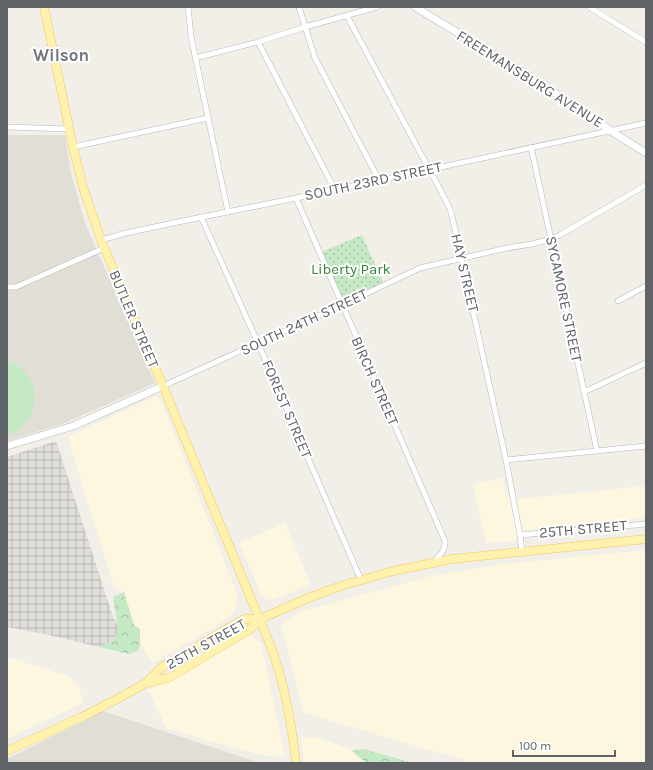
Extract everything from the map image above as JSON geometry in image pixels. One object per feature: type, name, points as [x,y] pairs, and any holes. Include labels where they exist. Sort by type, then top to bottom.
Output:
[{"type":"main road","name":"BUTLER STREET","points":[[44,7],[73,147],[83,187],[100,240],[163,386],[273,652],[289,717],[296,763]]},
{"type":"main road","name":"FREEMANSBURG AVENUE","points":[[415,7],[528,75],[646,153]]},
{"type":"main road","name":"SOUTH 24TH STREET","points":[[7,446],[73,426],[163,386]]},
{"type":"main road","points":[[260,619],[313,596],[361,580],[434,562],[646,539]]},
{"type":"main road","name":"25TH STREET","points":[[146,683],[162,667],[244,619],[260,619]]},
{"type":"main road","name":"25TH STREET","points":[[7,751],[84,716],[146,683],[168,678],[249,630],[260,619]]},
{"type":"street","points":[[188,7],[195,58],[228,212]]},
{"type":"street","points":[[299,7],[315,58],[379,180]]},
{"type":"street","points":[[195,58],[258,42],[377,7]]},
{"type":"street","points":[[589,7],[646,42]]},
{"type":"street","name":"HAY STREET","points":[[347,16],[450,209],[506,460],[522,552]]},
{"type":"street","points":[[258,42],[335,190]]},
{"type":"street","points":[[73,147],[208,118]]},
{"type":"street","name":"SOUTH 23RD STREET","points":[[100,240],[126,233],[646,123]]},
{"type":"street","points":[[7,127],[69,128]]},
{"type":"street","name":"SYCAMORE STREET","points":[[531,147],[597,451]]},
{"type":"street","name":"SOUTH 24TH STREET","points":[[163,386],[420,268],[551,239],[646,185]]},
{"type":"street","name":"BIRCH STREET","points":[[296,198],[445,541],[444,549],[434,562]]},
{"type":"street","name":"FOREST STREET","points":[[201,217],[258,343],[361,580]]},
{"type":"street","points":[[7,287],[16,287],[104,248]]},
{"type":"street","points":[[618,301],[646,286]]},
{"type":"street","points":[[584,392],[646,363]]},
{"type":"street","points":[[506,460],[646,446]]},
{"type":"street","name":"25TH STREET","points":[[520,535],[646,524]]},
{"type":"shaded area","points":[[7,135],[65,135],[71,174],[85,223],[155,383],[65,423],[7,441]]},
{"type":"shaded area","points":[[157,396],[161,400],[237,593],[237,602],[233,613],[223,622],[152,663],[140,643],[140,629],[134,625],[124,592],[114,587],[71,448],[69,436]]},
{"type":"shaded area","points":[[56,441],[112,614],[119,630],[113,641],[99,647],[7,627],[7,457]]},
{"type":"shaded area","points":[[503,478],[506,498],[519,499],[646,486],[646,518],[524,531],[516,541],[486,543],[473,484]]},
{"type":"shaded area","points":[[285,523],[311,585],[271,600],[262,596],[239,543]]},
{"type":"shaded area","points":[[646,550],[646,763],[474,763],[304,713],[281,624],[299,612],[431,576],[504,564]]},
{"type":"shaded area","points":[[248,634],[261,643],[285,757],[265,756],[167,729],[148,690]]},
{"type":"shaded area","points":[[7,657],[68,676],[79,686],[83,703],[7,739]]},
{"type":"shaded area","points":[[103,711],[260,763],[7,763],[7,759]]},
{"type":"shaded area","points":[[301,738],[321,738],[352,751],[366,763],[304,763]]},
{"type":"green space","name":"Liberty Park","points":[[362,235],[384,285],[342,305],[319,253]]},
{"type":"green space","points":[[7,360],[19,366],[28,375],[33,386],[35,398],[33,409],[28,420],[19,429],[7,435]]},
{"type":"green space","points":[[124,592],[134,625],[140,629],[140,643],[138,651],[129,654],[99,647],[113,641],[118,630],[113,597]]},
{"type":"green space","points":[[364,749],[413,763],[366,763],[352,751]]},
{"type":"district","name":"Wilson","points":[[61,55]]}]
